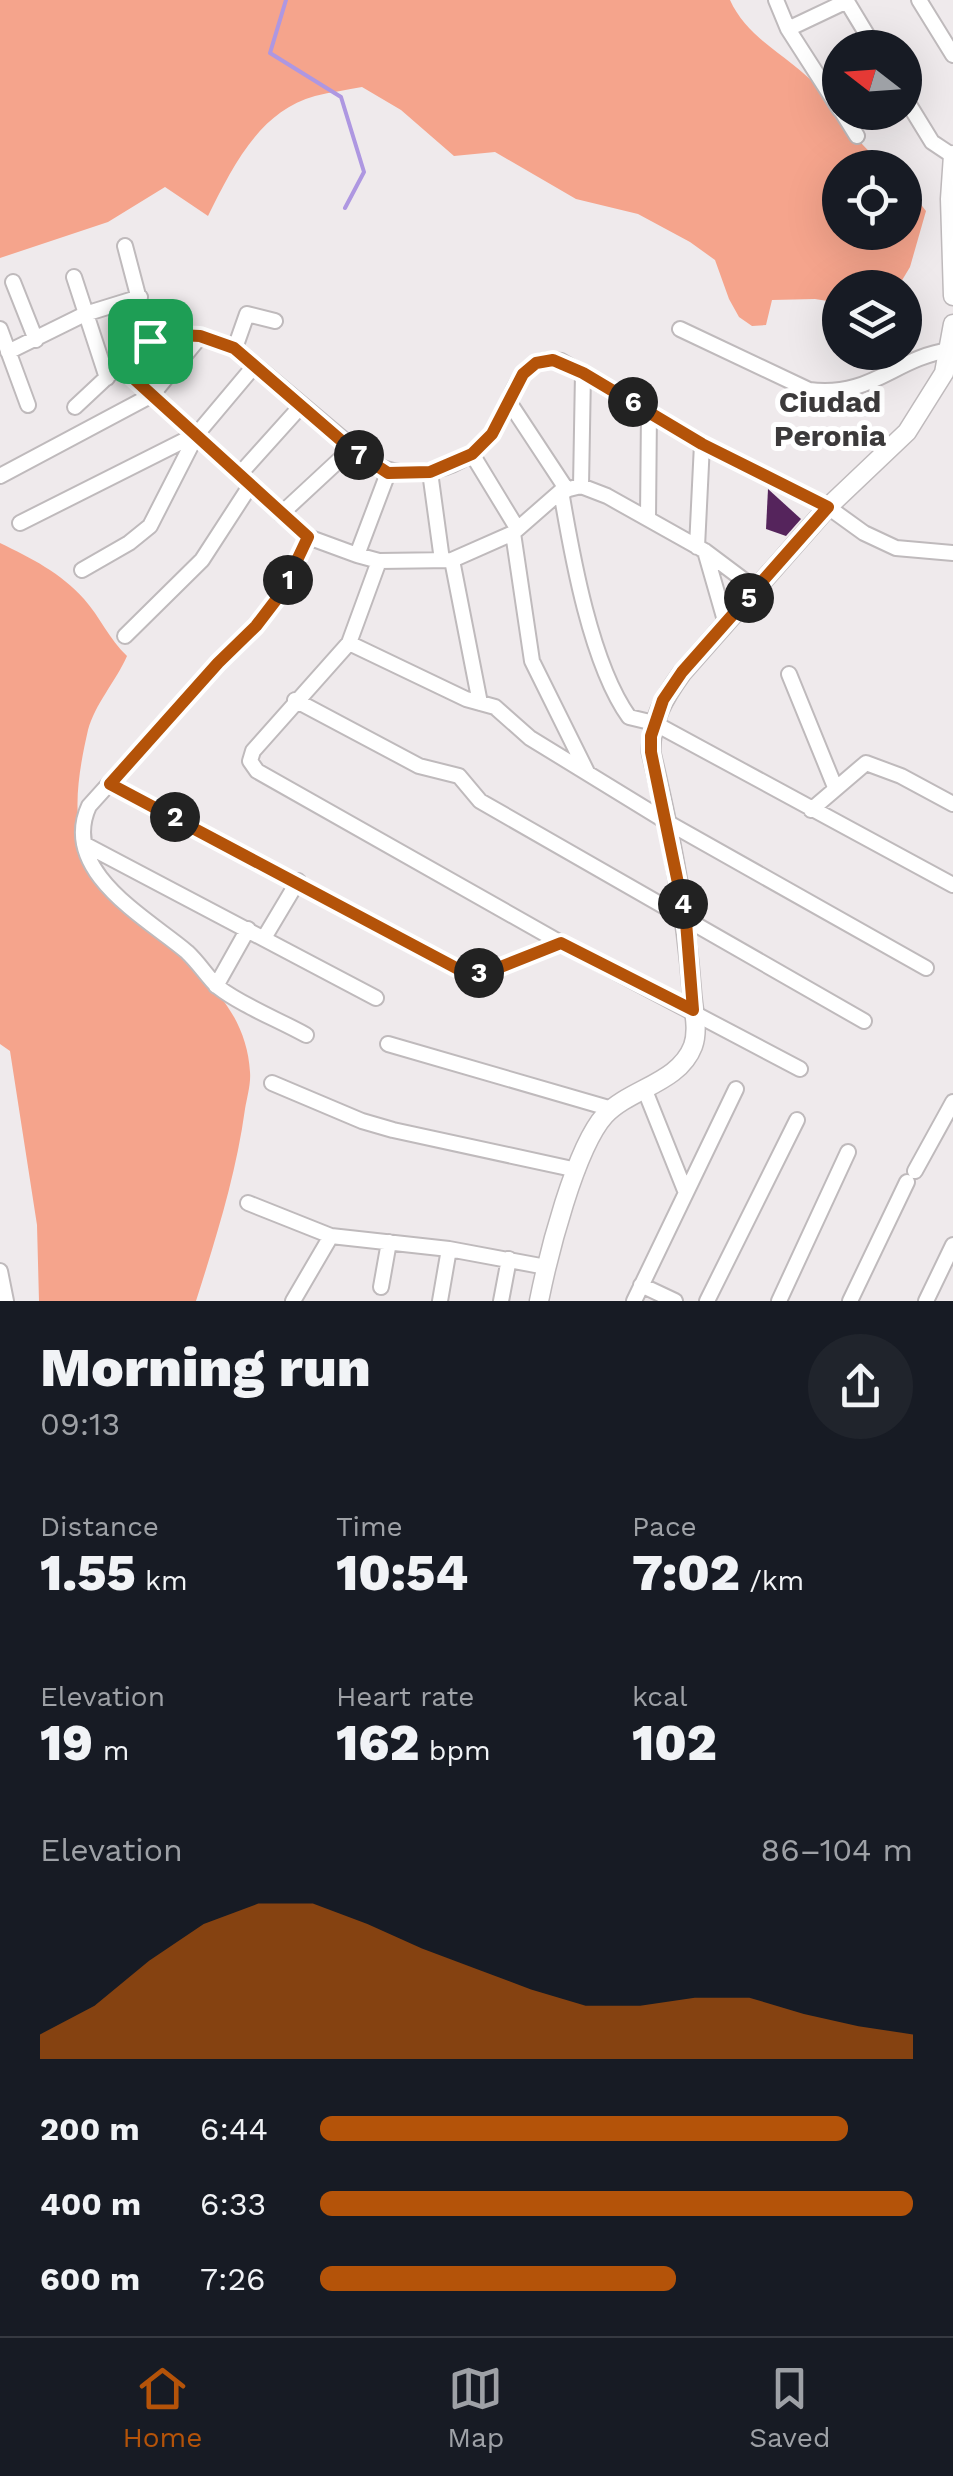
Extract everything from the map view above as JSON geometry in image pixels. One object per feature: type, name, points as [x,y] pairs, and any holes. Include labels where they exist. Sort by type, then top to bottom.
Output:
[{"type":"main road","points":[[953,156],[953,296]]},
{"type":"main road","points":[[539,1301],[577,1170],[602,1118],[672,1073],[685,1061],[695,1037],[686,922],[651,752],[654,722],[663,700],[682,672],[828,507],[906,432],[944,373],[953,324]]},
{"type":"street","points":[[776,0],[788,29],[822,82]]},
{"type":"street","points":[[788,29],[846,0],[864,30]]},
{"type":"street","points":[[919,0],[953,56]]},
{"type":"street","points":[[922,126],[932,142],[953,156]]},
{"type":"street","points":[[852,130],[856,136]]},
{"type":"street","points":[[125,246],[150,341]]},
{"type":"street","points":[[74,277],[106,378]]},
{"type":"street","points":[[13,282],[36,340]]},
{"type":"street","points":[[8,352],[85,314],[140,297]]},
{"type":"street","points":[[234,348],[247,314],[274,321]]},
{"type":"street","points":[[0,329],[28,405]]},
{"type":"street","points":[[680,329],[809,390],[826,392],[872,384],[924,354],[950,350]]},
{"type":"street","points":[[75,406],[150,341],[177,335],[200,336],[234,348],[351,449],[388,473],[430,472],[472,454],[492,434],[523,374],[536,363],[562,361],[702,444],[828,507],[864,533],[896,548],[953,553]]},
{"type":"street","points":[[0,476],[152,395],[200,336]]},
{"type":"street","points":[[82,570],[150,526],[196,434],[256,365]]},
{"type":"street","points":[[120,366],[308,537],[379,562],[447,560],[515,531],[570,489]]},
{"type":"street","points":[[583,373],[570,489],[573,560],[615,698],[628,717],[654,722],[953,885]]},
{"type":"street","points":[[510,402],[570,489],[648,518],[701,549],[757,590]]},
{"type":"street","points":[[125,636],[202,560],[244,480],[300,406]]},
{"type":"street","points":[[648,518],[649,411]]},
{"type":"street","points":[[20,523],[196,434]]},
{"type":"street","points":[[702,444],[701,549],[726,624]]},
{"type":"street","points":[[281,514],[351,449]]},
{"type":"street","points":[[472,454],[515,531],[532,661],[587,772]]},
{"type":"street","points":[[430,472],[480,704]]},
{"type":"street","points":[[357,555],[388,473]]},
{"type":"street","points":[[306,1034],[216,986],[204,967],[118,899],[92,864],[84,844],[83,818],[218,663],[256,626],[282,592],[308,537]]},
{"type":"street","points":[[379,562],[349,643],[252,752],[250,761],[256,771],[561,943],[800,1069]]},
{"type":"street","points":[[349,643],[480,704],[496,707],[530,738],[668,822],[926,968]]},
{"type":"street","points":[[790,674],[836,787]]},
{"type":"street","points":[[295,700],[419,766],[459,776],[480,800],[864,1022]]},
{"type":"street","points":[[811,810],[863,763],[871,763],[953,804]]},
{"type":"street","points":[[110,784],[458,969],[476,974],[561,943]]},
{"type":"street","points":[[84,844],[376,998]]},
{"type":"street","points":[[264,938],[298,881]]},
{"type":"street","points":[[216,986],[248,930]]},
{"type":"street","points":[[388,1044],[612,1109]]},
{"type":"street","points":[[272,1083],[393,1130],[577,1170]]},
{"type":"street","points":[[644,1088],[686,1193]]},
{"type":"street","points":[[634,1301],[736,1089]]},
{"type":"street","points":[[850,1301],[953,1102]]},
{"type":"street","points":[[707,1301],[797,1120]]},
{"type":"street","points":[[778,1301],[848,1152]]},
{"type":"street","points":[[248,1203],[331,1236],[449,1249],[546,1267]]},
{"type":"street","points":[[293,1301],[331,1236]]},
{"type":"street","points":[[380,1287],[389,1242]]},
{"type":"street","points":[[926,1301],[953,1245]]},
{"type":"street","points":[[440,1301],[449,1249]]},
{"type":"street","points":[[501,1301],[509,1258]]},
{"type":"street","points":[[0,1271],[6,1301]]},
{"type":"street","points":[[641,1285],[675,1301]]},
{"type":"shaded area","points":[[0,0],[730,0],[748,27],[822,93],[822,130],[851,130],[869,150],[822,150],[822,250],[915,250],[908,270],[822,270],[822,300],[772,300],[766,325],[752,326],[739,317],[715,260],[690,242],[638,214],[576,199],[495,152],[454,156],[401,110],[362,87],[315,96],[278,114],[238,161],[208,216],[165,187],[108,222],[0,258]]},
{"type":"shaded area","points":[[0,543],[66,581],[127,656],[88,730],[78,790],[81,837],[103,880],[205,979],[227,1006],[243,1036],[250,1077],[241,1134],[225,1206],[196,1301],[39,1301],[37,1225],[10,1051],[0,1044]]},
{"type":"building","points":[[768,489],[801,519],[786,536],[766,529]]},
{"type":"waterway","points":[[286,0],[270,53],[341,97],[364,172],[345,208]]},
{"type":"district","name":"Ciudad Peronia","points":[[830,418]]},
{"type":"route","points":[[177,335],[200,336],[234,348],[351,449],[388,473],[430,472],[472,454],[492,434],[523,374],[544,360],[562,361],[702,444],[828,507],[682,672],[654,722],[651,752],[686,922],[693,1010],[561,943],[488,972],[476,974],[458,969],[110,784],[256,626],[282,592],[308,537],[120,366],[150,341],[177,335]]}]
